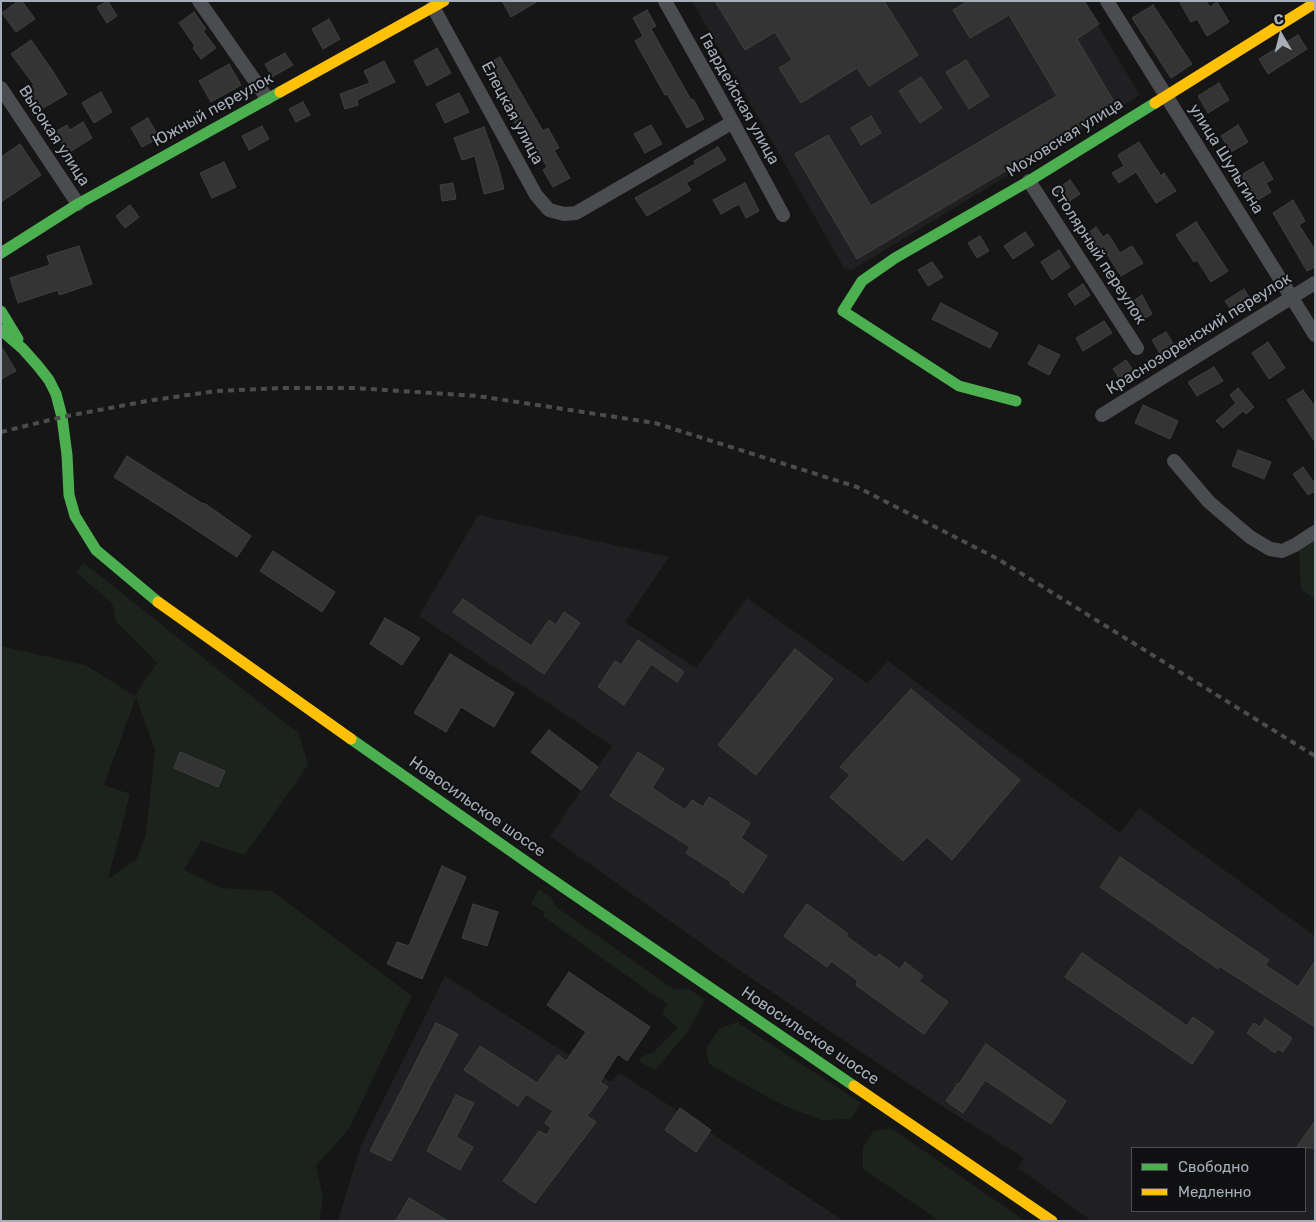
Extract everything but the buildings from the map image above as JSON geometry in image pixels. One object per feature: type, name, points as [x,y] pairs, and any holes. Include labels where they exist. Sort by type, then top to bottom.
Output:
[{"type":"street","points":[[199,1],[266,98]]},
{"type":"street","name":"Гвардейская улица","points":[[664,1],[733,122],[782,215]]},
{"type":"street","name":"улица Шульгина","points":[[1107,1],[1315,335]]},
{"type":"street","name":"Моховская улица","points":[[1016,400],[959,386],[843,310],[862,281],[896,258],[1030,180],[1315,2]]},
{"type":"street","name":"Южный переулок","points":[[3,254],[78,204],[438,4]]},
{"type":"street","name":"Елецкая улица","points":[[438,4],[536,195],[549,210],[564,214],[576,213],[733,122]]},
{"type":"street","name":"Высокая улица","points":[[1,88],[78,204]]},
{"type":"street","name":"Столярный переулок","points":[[1030,180],[1138,348]]},
{"type":"street","name":"Краснозоренский переулок","points":[[1102,415],[1315,283]]},
{"type":"street","points":[[1,311],[23,349]]},
{"type":"street","name":"Новосильское шоссе","points":[[1,330],[23,349],[49,380],[56,394],[62,417],[67,454],[69,495],[75,516],[96,550],[163,606],[538,870],[1052,1221]]},
{"type":"street","points":[[1174,461],[1208,502],[1250,537],[1270,550],[1282,551],[1296,545],[1315,532]]},
{"type":"shaded area","points":[[692,1],[1083,1],[1140,95],[852,270],[844,268]]},
{"type":"shaded area","points":[[478,515],[669,557],[625,622],[696,668],[747,598],[867,683],[888,661],[1120,833],[1139,808],[1315,936],[1315,1221],[1092,1221],[1018,1168],[1024,1158],[933,1100],[739,970],[550,836],[612,746],[419,616]]},
{"type":"shaded area","points":[[1315,540],[1315,599],[1301,590],[1299,551]]},
{"type":"shaded area","points":[[84,563],[299,734],[308,765],[245,855],[201,841],[184,870],[221,888],[272,891],[412,996],[350,1127],[316,1166],[323,1197],[319,1221],[1,1221],[1,646],[85,665],[135,696],[157,663],[116,621],[112,603],[76,572]],"holes":[[[136,697],[155,750],[146,834],[136,860],[108,879],[130,794],[104,785]]]},
{"type":"shaded area","points":[[539,889],[552,898],[556,907],[675,990],[689,989],[705,1000],[687,1033],[655,1070],[639,1061],[641,1057],[654,1052],[678,1028],[662,1014],[667,1004],[544,917],[544,912],[531,904]]},
{"type":"shaded area","points":[[445,976],[611,1082],[620,1073],[844,1221],[338,1221],[361,1145]]},
{"type":"shaded area","points":[[737,1022],[861,1103],[851,1119],[821,1120],[780,1104],[709,1064],[706,1048],[719,1029]]},
{"type":"shaded area","points":[[891,1128],[1025,1221],[940,1221],[863,1169],[863,1148],[873,1131]]},
{"type":"railway","points":[[1,432],[62,417],[147,401],[216,391],[283,388],[354,388],[478,396],[655,423],[857,487],[998,559],[1315,756]]},
{"type":"traffic: fast","points":[[1,253],[78,204],[280,92]]},
{"type":"traffic: fast","points":[[1016,401],[959,386],[843,311],[862,281],[895,258],[1029,181],[1155,103]]},
{"type":"traffic: fast","points":[[1,311],[18,339]]},
{"type":"traffic: fast","points":[[1,330],[23,349],[38,366],[49,380],[56,394],[62,417],[67,455],[69,495],[75,516],[96,550],[158,602]]},
{"type":"traffic: fast","points":[[351,739],[538,870],[854,1086]]},
{"type":"traffic: slow","points":[[280,92],[444,1]]},
{"type":"traffic: slow","points":[[1155,103],[1315,3]]},
{"type":"traffic: slow","points":[[158,602],[351,739]]},
{"type":"traffic: slow","points":[[854,1086],[1052,1221]]}]
